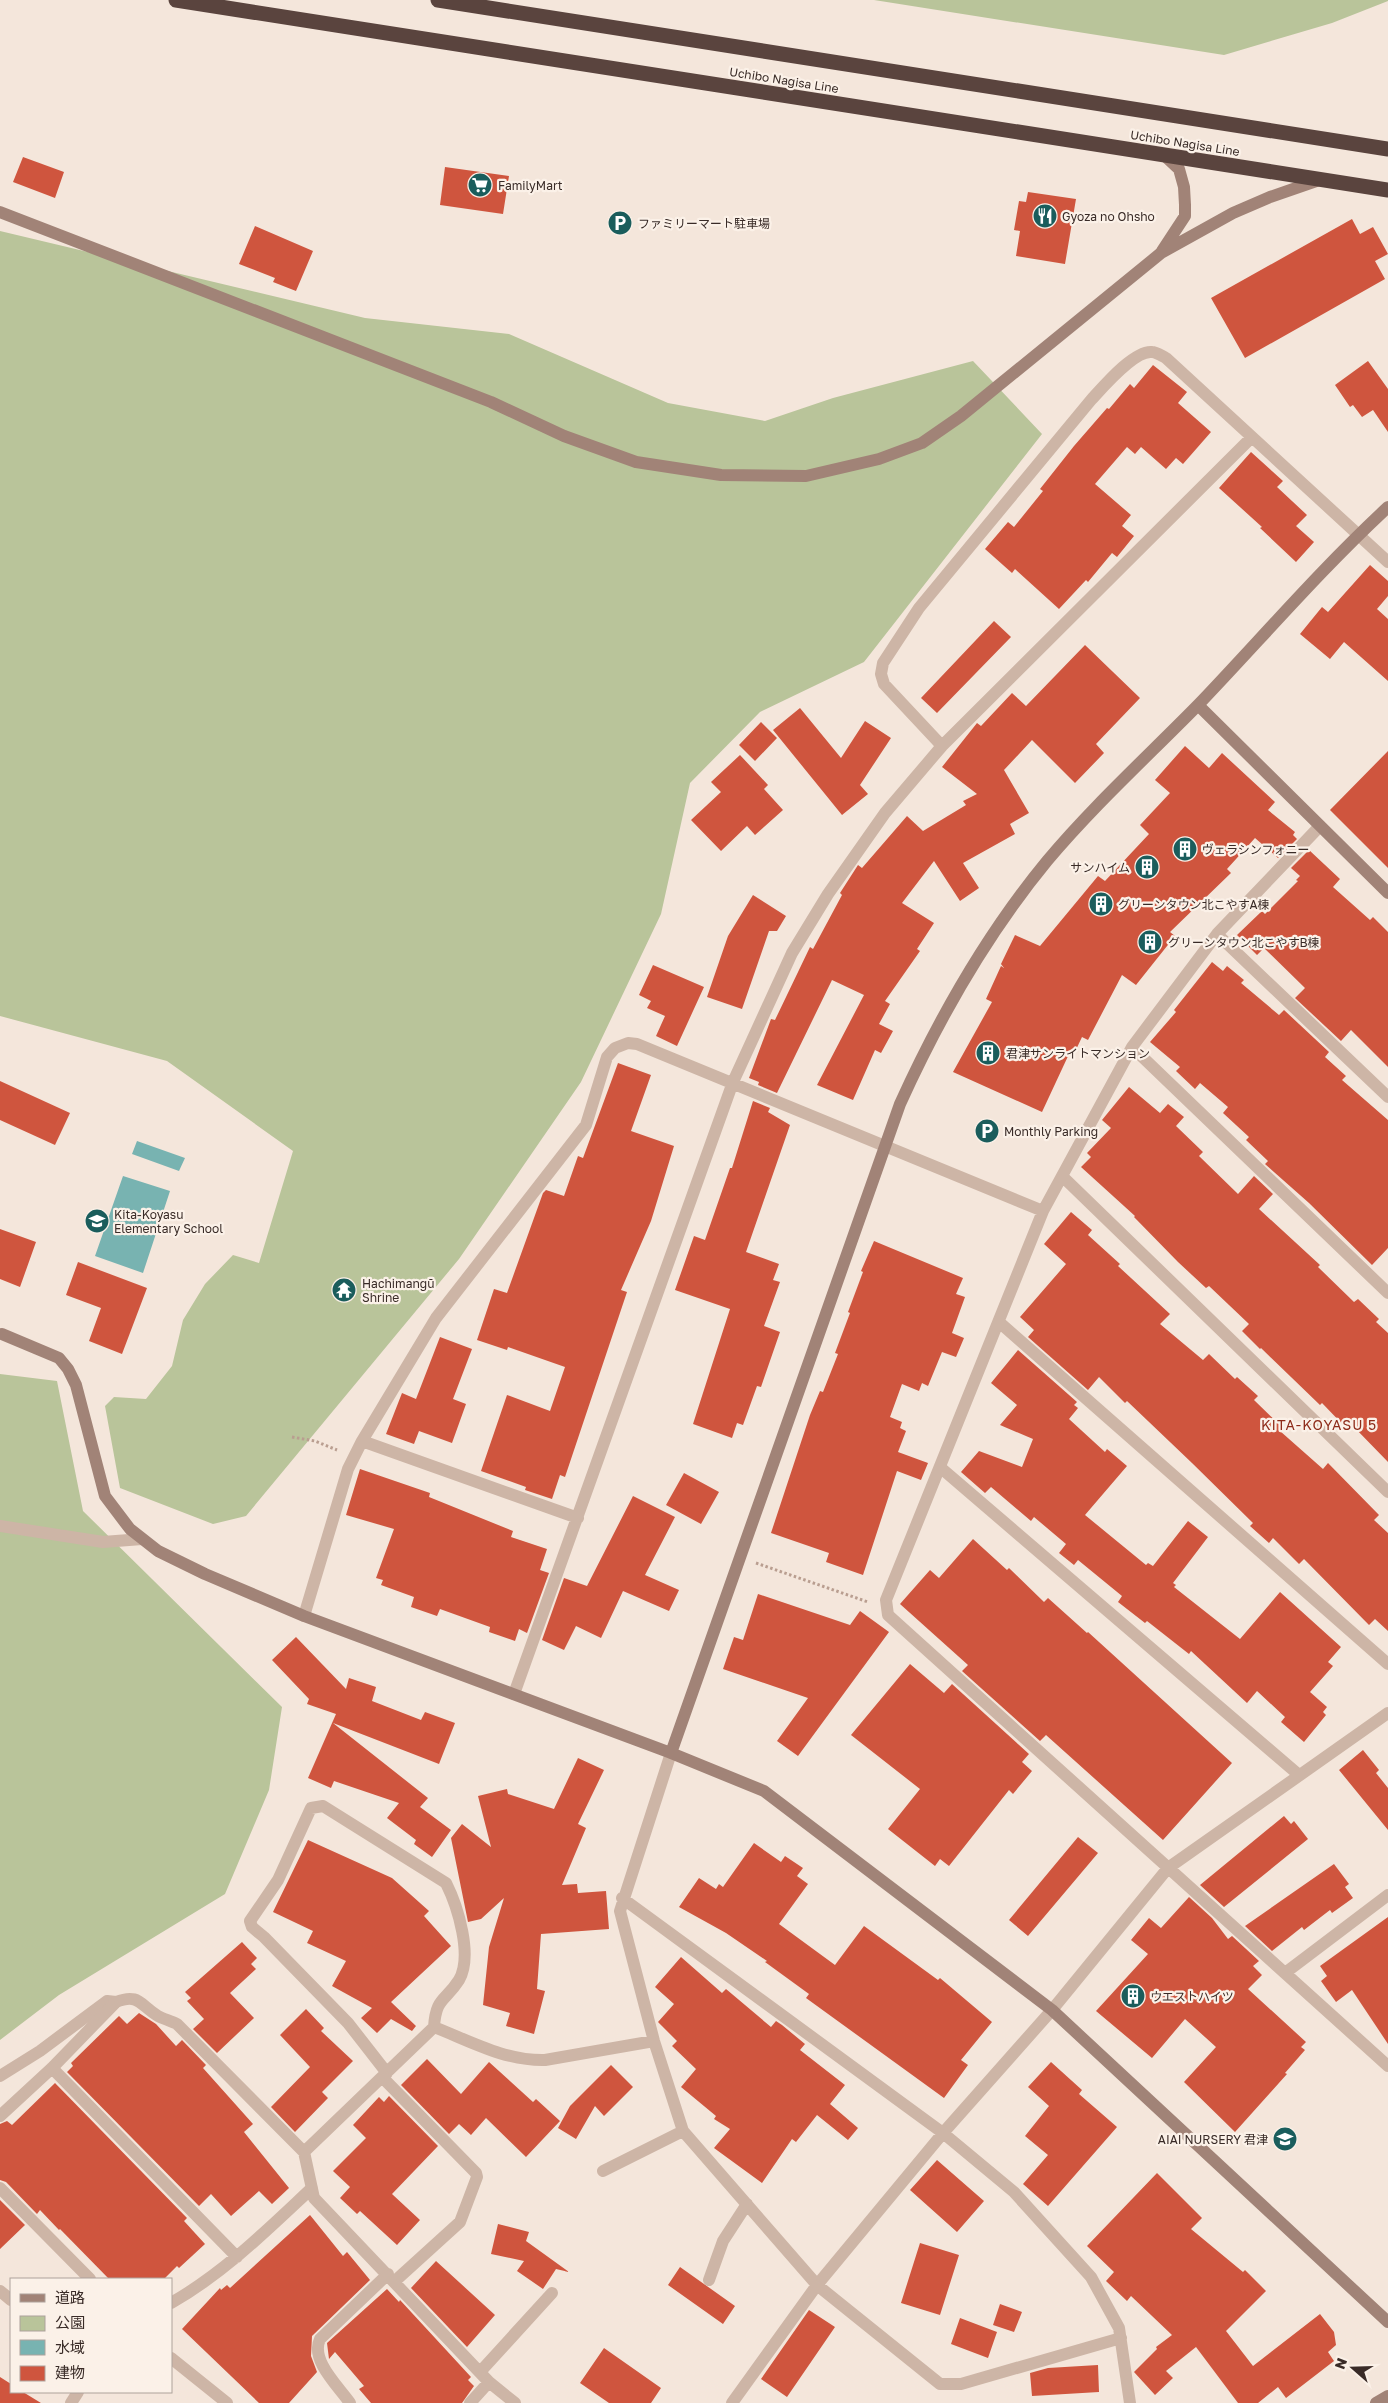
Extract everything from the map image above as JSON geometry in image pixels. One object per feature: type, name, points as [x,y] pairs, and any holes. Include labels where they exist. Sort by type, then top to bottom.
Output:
[{"type":"highway","name":"Uchibo Nagisa Line","points":[[176,0],[1388,190]]},
{"type":"highway","name":"Uchibo Nagisa Line","points":[[438,0],[1388,149]]},
{"type":"street","points":[[1160,253],[1184,216],[1185,205],[1184,188],[1179,168],[1164,155]]},
{"type":"street","points":[[0,212],[491,402],[564,436],[636,462],[721,475],[806,476],[879,459],[922,443],[961,416],[1160,253],[1233,213],[1270,197],[1322,179]]},
{"type":"street","points":[[942,746],[884,684],[881,674],[883,663],[919,608],[1112,378],[1142,354],[1152,352],[1166,358],[1388,562]]},
{"type":"street","points":[[514,1694],[733,1082],[792,952],[828,894],[885,813],[942,746],[1252,437]]},
{"type":"street","points":[[1121,2338],[961,2384],[940,2384],[816,2285],[683,2131],[654,2041],[620,1911],[622,1898],[670,1753],[884,1146],[900,1104],[928,1042],[965,976],[1005,917],[1046,862],[1095,808],[1198,704],[1359,534],[1388,507]]},
{"type":"street","points":[[1198,704],[1388,893]]},
{"type":"street","points":[[1320,826],[1217,934],[1132,1047],[1043,1211],[941,1468],[886,1600],[888,1615],[1388,2066]]},
{"type":"street","points":[[1217,934],[1388,1097]]},
{"type":"street","points":[[304,1616],[348,1469],[362,1441],[436,1318],[586,1124],[607,1057],[615,1048],[628,1043],[638,1044],[1043,1211]]},
{"type":"street","points":[[1132,1047],[1388,1293]]},
{"type":"street","points":[[1062,1176],[1388,1492]]},
{"type":"street","points":[[999,1322],[1388,1664]]},
{"type":"street","points":[[1,1334],[59,1358],[68,1369],[76,1385],[105,1496],[130,1529],[142,1539],[170,1558],[304,1616],[670,1753],[764,1791],[1052,2010],[1388,2322]]},
{"type":"street","points":[[362,1441],[578,1518]]},
{"type":"street","points":[[941,1468],[1299,1775]]},
{"type":"street","points":[[0,1526],[103,1542],[142,1539]]},
{"type":"street","points":[[732,2403],[816,2285],[942,2133],[1052,2010],[1168,1868],[1388,1713]]},
{"type":"street","points":[[304,2152],[385,2075],[434,2027],[435,2008],[457,1982],[465,1969],[466,1954],[453,1896],[446,1883],[323,1806],[311,1808],[278,1880],[250,1921],[252,1927],[348,2023],[385,2075],[476,2173],[477,2178],[460,2222],[320,2339],[317,2346],[317,2356],[350,2403]]},
{"type":"street","points":[[1285,1973],[1388,1895]]},
{"type":"street","points":[[622,1898],[942,2133],[1014,2192],[1091,2277],[1119,2328],[1130,2403]]},
{"type":"street","points":[[0,2116],[52,2068],[116,2002],[126,1998],[137,1999],[158,2016],[177,2024],[304,2152],[314,2198],[489,2382],[515,2403]]},
{"type":"street","points":[[0,2076],[40,2051],[107,2001],[116,2002]]},
{"type":"street","points":[[434,2027],[505,2056],[527,2061],[544,2060],[654,2041]]},
{"type":"street","points":[[52,2068],[237,2258]]},
{"type":"street","points":[[603,2171],[683,2131]]},
{"type":"street","points":[[0,2188],[82,2276]]},
{"type":"street","points":[[172,2302],[199,2287],[237,2258],[312,2188]]},
{"type":"street","points":[[709,2280],[724,2241],[747,2204]]},
{"type":"street","points":[[0,2291],[10,2299]]},
{"type":"street","points":[[480,2372],[552,2293]]},
{"type":"street","points":[[172,2359],[227,2403]]},
{"type":"street","points":[[470,2403],[489,2382]]},
{"type":"street","points":[[1376,2403],[1388,2396]]},
{"type":"path","points":[[292,1438],[315,1441],[354,1457]]},
{"type":"path","points":[[753,1562],[887,1609]]},
{"type":"green space","points":[[874,0],[1388,1],[1332,23],[1224,55]]},
{"type":"green space","points":[[0,231],[365,318],[509,334],[668,403],[765,421],[833,398],[973,361],[1042,434],[864,662],[760,712],[690,783],[661,914],[581,1082],[459,1259],[246,1516],[213,1524],[120,1488],[105,1406],[114,1397],[146,1399],[172,1366],[183,1320],[205,1284],[233,1255],[259,1263],[293,1151],[167,1061],[0,1016]]},
{"type":"green space","points":[[0,1374],[57,1381],[83,1511],[282,1707],[269,1790],[225,1894],[59,1995],[0,2040]]},
{"type":"water","points":[[137,1141],[185,1158],[179,1171],[132,1154]]},
{"type":"water","points":[[123,1176],[170,1191],[143,1273],[95,1256]]},
{"type":"building","points":[[23,157],[64,172],[55,198],[13,182]]},
{"type":"building","name":"FamilyMart","points":[[445,167],[509,176],[503,214],[440,205]]},
{"type":"building","name":"Gyoza no Ohsho","points":[[1028,192],[1076,199],[1065,264],[1016,256],[1020,231],[1014,230],[1019,201],[1026,202]]},
{"type":"building","points":[[1352,219],[1360,234],[1373,227],[1388,254],[1375,261],[1385,279],[1245,358],[1211,298]]},
{"type":"building","points":[[255,226],[313,251],[296,291],[273,282],[275,278],[239,264]]},
{"type":"building","points":[[1368,361],[1388,389],[1388,432],[1373,410],[1362,417],[1353,405],[1350,407],[1335,385]]},
{"type":"building","points":[[1153,365],[1187,392],[1178,403],[1211,432],[1183,464],[1176,458],[1166,469],[1141,447],[1135,454],[1127,447],[1095,484],[1131,515],[1122,526],[1134,536],[1117,557],[1112,553],[1088,582],[1086,580],[1059,609],[1015,569],[1012,573],[985,549],[1008,522],[1014,527],[1043,491],[1040,489],[1074,446],[1130,384],[1134,388]]},
{"type":"building","points":[[1251,452],[1283,481],[1277,487],[1307,515],[1296,526],[1314,542],[1296,562],[1260,528],[1262,527],[1219,488]]},
{"type":"building","points":[[1370,565],[1388,581],[1388,596],[1377,609],[1388,619],[1388,681],[1344,642],[1330,659],[1300,634],[1322,607],[1328,612]]},
{"type":"building","points":[[994,621],[1011,637],[937,713],[921,698]]},
{"type":"building","points":[[1085,645],[1140,698],[1096,744],[1104,753],[1075,783],[1032,740],[1004,770],[1029,813],[1010,824],[1015,834],[963,863],[979,888],[960,901],[934,861],[902,903],[934,923],[917,949],[920,951],[885,1001],[890,1004],[879,1024],[893,1031],[881,1053],[875,1050],[853,1100],[817,1085],[864,995],[832,980],[777,1093],[758,1085],[759,1082],[749,1078],[771,1019],[775,1020],[810,947],[813,949],[842,895],[840,893],[858,865],[862,868],[907,816],[923,831],[966,805],[963,801],[977,794],[942,767],[977,723],[981,726],[1012,693],[1026,706]]},
{"type":"building","points":[[800,708],[841,758],[865,721],[891,738],[860,785],[868,794],[842,815],[773,730]]},
{"type":"building","points":[[761,722],[777,738],[755,761],[739,745]]},
{"type":"building","points":[[1185,746],[1209,768],[1222,753],[1275,802],[1268,810],[1295,832],[1293,835],[1297,839],[1278,858],[1255,838],[1227,869],[1231,873],[1170,932],[1175,936],[1136,985],[1122,975],[1088,1040],[1082,1037],[1073,1056],[1069,1054],[1042,1112],[953,1072],[992,1002],[986,999],[1001,966],[1004,968],[1001,964],[1015,935],[1040,946],[1098,876],[1105,881],[1149,834],[1140,825],[1170,793],[1155,780]]},
{"type":"building","points":[[1388,751],[1388,868],[1330,810]]},
{"type":"building","points":[[740,755],[768,785],[764,789],[783,810],[755,835],[747,826],[721,851],[691,820],[721,792],[711,782]]},
{"type":"building","points":[[1309,850],[1340,879],[1333,887],[1370,920],[1373,917],[1388,932],[1388,1067],[1351,1030],[1341,1041],[1295,998],[1305,988],[1264,948],[1257,955],[1237,935],[1262,911],[1265,914],[1298,881],[1296,880],[1300,876],[1291,868]]},
{"type":"building","points":[[753,895],[786,916],[777,931],[769,931],[742,1009],[707,997],[728,936]]},
{"type":"building","points":[[1212,962],[1223,971],[1227,966],[1244,980],[1241,983],[1279,1015],[1284,1010],[1329,1052],[1325,1057],[1346,1076],[1342,1080],[1388,1120],[1388,1248],[1372,1265],[1309,1203],[1265,1164],[1268,1161],[1246,1140],[1249,1137],[1223,1113],[1228,1107],[1200,1083],[1195,1089],[1176,1071],[1180,1067],[1150,1042],[1176,1012],[1174,1010]]},
{"type":"building","points":[[653,965],[704,987],[677,1046],[656,1036],[665,1016],[647,1008],[651,1001],[639,995]]},
{"type":"building","points":[[618,1063],[651,1075],[631,1131],[674,1146],[651,1221],[621,1290],[627,1292],[565,1477],[560,1475],[552,1499],[525,1490],[526,1487],[481,1471],[507,1395],[550,1411],[565,1367],[508,1347],[507,1350],[477,1340],[494,1289],[507,1293],[543,1193],[546,1190],[564,1196],[578,1156],[583,1158]]},
{"type":"building","points":[[0,1081],[70,1113],[55,1145],[0,1120]]},
{"type":"building","points":[[1129,1087],[1160,1113],[1168,1104],[1184,1117],[1176,1126],[1203,1152],[1199,1156],[1238,1194],[1254,1176],[1273,1194],[1259,1209],[1320,1265],[1318,1267],[1354,1302],[1358,1299],[1379,1319],[1376,1322],[1388,1333],[1388,1462],[1353,1426],[1348,1430],[1322,1403],[1320,1405],[1260,1349],[1242,1331],[1249,1324],[1209,1286],[1206,1288],[1178,1262],[1135,1216],[1081,1167],[1091,1157],[1087,1153],[1111,1128],[1102,1120]]},
{"type":"building","points":[[753,1101],[770,1108],[768,1112],[790,1125],[746,1252],[779,1264],[773,1280],[780,1282],[764,1326],[780,1332],[761,1387],[757,1386],[743,1425],[737,1423],[732,1438],[693,1424],[730,1309],[675,1290],[694,1236],[705,1240],[730,1168],[732,1168]]},
{"type":"building","points":[[1071,1212],[1092,1230],[1088,1235],[1120,1264],[1118,1266],[1170,1314],[1160,1324],[1203,1360],[1209,1354],[1235,1379],[1237,1377],[1258,1396],[1254,1400],[1283,1428],[1280,1431],[1323,1469],[1328,1463],[1379,1515],[1374,1520],[1388,1533],[1388,1631],[1375,1619],[1369,1625],[1304,1559],[1299,1564],[1273,1538],[1269,1543],[1250,1526],[1253,1523],[1192,1463],[1099,1377],[1088,1390],[1028,1337],[1034,1330],[1020,1317],[1066,1264],[1044,1244]]},
{"type":"building","points":[[0,1229],[36,1242],[20,1287],[0,1279]]},
{"type":"building","points":[[874,1241],[963,1278],[956,1294],[965,1297],[952,1333],[964,1338],[956,1357],[942,1352],[928,1386],[922,1383],[919,1391],[902,1384],[890,1417],[902,1422],[900,1428],[906,1431],[898,1452],[928,1463],[921,1480],[897,1471],[863,1575],[826,1562],[829,1553],[771,1533],[810,1415],[820,1391],[823,1392],[838,1354],[835,1353],[863,1272],[861,1271]]},
{"type":"building","points":[[78,1262],[147,1288],[122,1354],[89,1341],[101,1308],[66,1295]]},
{"type":"building","points":[[440,1337],[472,1349],[453,1399],[466,1404],[452,1443],[419,1431],[414,1444],[386,1434],[402,1393],[416,1399]]},
{"type":"building","points":[[1018,1350],[1077,1402],[1074,1405],[1078,1408],[1069,1419],[1105,1452],[1107,1449],[1127,1466],[1085,1515],[1146,1565],[1148,1563],[1153,1566],[1188,1521],[1208,1537],[1173,1583],[1176,1585],[1174,1587],[1240,1639],[1280,1592],[1341,1647],[1328,1662],[1333,1666],[1310,1692],[1327,1707],[1323,1712],[1326,1715],[1304,1742],[1281,1722],[1285,1717],[1257,1691],[1247,1703],[1191,1651],[1189,1654],[1147,1621],[1145,1623],[1118,1602],[1122,1596],[1078,1560],[1074,1565],[1059,1553],[1066,1544],[1034,1517],[1031,1521],[991,1487],[985,1493],[961,1472],[979,1451],[1022,1467],[1033,1439],[1000,1425],[1017,1405],[991,1383]]},
{"type":"building","points":[[360,1469],[430,1493],[429,1497],[513,1531],[511,1537],[547,1549],[540,1570],[549,1573],[527,1633],[519,1629],[515,1641],[489,1632],[490,1627],[440,1609],[437,1616],[411,1607],[414,1597],[381,1585],[383,1580],[376,1578],[394,1529],[346,1515]]},
{"type":"building","points":[[684,1473],[719,1492],[701,1524],[666,1505]]},
{"type":"building","points":[[633,1496],[675,1517],[645,1575],[679,1590],[669,1611],[623,1591],[601,1638],[576,1626],[564,1650],[542,1640],[564,1578],[587,1586]]},
{"type":"building","points":[[973,1539],[1007,1570],[1009,1568],[1044,1602],[1048,1598],[1088,1632],[1232,1763],[1163,1840],[1046,1735],[1040,1741],[962,1671],[968,1665],[900,1604],[930,1570],[939,1578]]},
{"type":"building","points":[[758,1594],[850,1625],[860,1611],[889,1632],[798,1756],[777,1741],[808,1698],[723,1669],[734,1637],[743,1640]]},
{"type":"building","points":[[296,1637],[346,1689],[349,1678],[376,1687],[372,1701],[421,1720],[425,1712],[455,1723],[439,1764],[333,1723],[428,1798],[420,1807],[451,1830],[432,1857],[414,1844],[416,1840],[387,1818],[399,1803],[334,1781],[331,1788],[308,1778],[336,1714],[307,1704],[309,1699],[272,1660]]},
{"type":"building","points":[[910,1664],[944,1693],[952,1684],[1029,1754],[1022,1762],[1032,1771],[1013,1794],[1009,1790],[949,1866],[940,1859],[935,1866],[888,1829],[920,1789],[851,1735]]},
{"type":"building","points":[[1363,1750],[1379,1770],[1376,1773],[1388,1788],[1388,1830],[1339,1770]]},
{"type":"building","points":[[578,1758],[604,1770],[578,1824],[586,1828],[562,1885],[577,1884],[578,1893],[606,1891],[609,1929],[541,1934],[537,1989],[545,1991],[534,2034],[506,2026],[510,2013],[483,2005],[489,1947],[504,1898],[481,1919],[468,1922],[451,1838],[462,1824],[491,1847],[478,1796],[507,1789],[508,1794],[554,1809]]},
{"type":"building","points":[[1284,1816],[1291,1824],[1294,1821],[1308,1839],[1224,1907],[1200,1885]]},
{"type":"building","points":[[1078,1837],[1098,1853],[1028,1936],[1009,1920]]},
{"type":"building","points":[[308,1840],[392,1878],[429,1911],[424,1916],[451,1946],[391,2002],[416,2026],[412,2031],[391,2019],[377,2033],[361,2018],[372,2008],[332,1986],[346,1961],[307,1943],[313,1931],[273,1912]]},
{"type":"building","points":[[754,1843],[781,1862],[785,1856],[803,1868],[797,1876],[808,1884],[779,1924],[835,1965],[864,1926],[938,1980],[940,1978],[992,2022],[961,2060],[968,2065],[944,2098],[806,1998],[809,1994],[765,1962],[767,1961],[726,1933],[679,1907],[699,1878],[716,1889],[719,1884],[723,1887]]},
{"type":"building","points":[[1334,1864],[1349,1884],[1345,1887],[1353,1898],[1332,1913],[1330,1910],[1304,1930],[1302,1927],[1272,1951],[1245,1926]]},
{"type":"building","points":[[1189,1897],[1212,1918],[1228,1939],[1232,1936],[1259,1961],[1253,1966],[1262,1975],[1248,1989],[1306,2042],[1301,2047],[1305,2050],[1285,2073],[1287,2074],[1235,2132],[1184,2082],[1216,2047],[1185,2019],[1152,2058],[1096,2011],[1148,1954],[1131,1940],[1149,1918],[1161,1928]]},
{"type":"building","points":[[1388,1917],[1388,2044],[1352,1990],[1336,2002],[1321,1981],[1327,1976],[1320,1966]]},
{"type":"building","points":[[242,1942],[257,1958],[251,1964],[256,1969],[230,1993],[254,2018],[217,2053],[193,2029],[204,2019],[187,2001],[191,1998],[185,1992]]},
{"type":"building","points":[[681,1957],[722,1993],[726,1989],[771,2027],[776,2021],[782,2025],[805,2044],[800,2050],[845,2085],[830,2104],[858,2128],[848,2140],[817,2115],[796,2142],[792,2139],[762,2183],[714,2148],[730,2129],[714,2119],[716,2116],[681,2087],[696,2069],[672,2046],[677,2041],[658,2022],[674,2004],[655,1987]]},
{"type":"building","points":[[306,2009],[324,2028],[321,2031],[353,2061],[322,2092],[328,2098],[295,2132],[271,2107],[310,2067],[280,2035]]},
{"type":"building","points":[[139,2013],[156,2024],[176,2046],[182,2040],[206,2065],[203,2068],[253,2124],[244,2132],[289,2188],[272,2204],[259,2191],[231,2216],[211,2194],[199,2206],[67,2072],[73,2066],[71,2063],[119,2016],[127,2024]]},
{"type":"building","points":[[427,2059],[461,2094],[489,2062],[533,2102],[536,2099],[560,2121],[526,2157],[486,2118],[471,2135],[459,2124],[449,2134],[401,2085]]},
{"type":"building","points":[[1051,2062],[1082,2090],[1079,2094],[1117,2127],[1048,2206],[1023,2184],[1048,2155],[1025,2136],[1049,2106],[1028,2087]]},
{"type":"building","points":[[611,2065],[633,2087],[604,2116],[595,2106],[576,2139],[558,2128],[570,2106]]},
{"type":"building","points":[[55,2083],[187,2218],[184,2221],[205,2244],[165,2278],[108,2278],[40,2210],[37,2214],[6,2182],[0,2180],[0,2124],[7,2121],[12,2125]]},
{"type":"building","points":[[389,2096],[438,2146],[392,2194],[420,2220],[397,2245],[360,2211],[357,2214],[340,2198],[350,2187],[333,2171],[366,2138],[353,2125],[379,2097],[384,2102]]},
{"type":"building","points":[[937,2160],[984,2201],[957,2232],[910,2190]]},
{"type":"building","points":[[1157,2173],[1202,2218],[1191,2229],[1243,2272],[1245,2270],[1266,2291],[1226,2331],[1253,2366],[1320,2314],[1334,2332],[1336,2345],[1328,2352],[1334,2361],[1286,2398],[1278,2387],[1258,2403],[1238,2403],[1196,2347],[1166,2371],[1173,2378],[1155,2395],[1134,2372],[1157,2349],[1156,2347],[1172,2335],[1131,2296],[1127,2301],[1106,2281],[1114,2272],[1087,2246]]},
{"type":"building","points":[[0,2200],[25,2225],[0,2249]]},
{"type":"building","points":[[310,2215],[343,2256],[347,2252],[370,2280],[312,2336],[311,2356],[317,2372],[289,2403],[259,2403],[182,2329],[220,2288],[221,2290],[227,2285],[230,2288]]},
{"type":"building","points":[[498,2224],[529,2232],[526,2241],[569,2272],[556,2269],[543,2289],[517,2271],[524,2261],[491,2254]]},
{"type":"building","points":[[920,2243],[959,2255],[940,2315],[901,2303]]},
{"type":"building","points":[[436,2261],[495,2315],[467,2347],[411,2288]]},
{"type":"building","points":[[680,2267],[735,2306],[723,2324],[668,2285]]},
{"type":"building","points":[[387,2289],[399,2302],[400,2300],[471,2377],[468,2380],[474,2386],[462,2403],[371,2403],[359,2389],[364,2386],[335,2352],[329,2359],[327,2343]]},
{"type":"building","points":[[1000,2304],[1022,2312],[1014,2332],[993,2325]]},
{"type":"building","points":[[809,2310],[835,2327],[787,2397],[761,2379]]},
{"type":"building","points":[[960,2318],[997,2332],[988,2358],[951,2344]]},
{"type":"building","points":[[604,2348],[661,2388],[651,2403],[609,2403],[580,2383]]},
{"type":"building","points":[[1098,2365],[1099,2392],[1032,2396],[1030,2373],[1048,2368]]},
{"type":"building","points":[[0,2377],[10,2383],[10,2393],[25,2393],[41,2403],[0,2403]]},
{"type":"place","name":"FamilyMart","points":[[480,185]]},
{"type":"place","name":"Gyoza no Ohsho","points":[[1045,216]]},
{"type":"place","name":"ファミリーマート駐車場","points":[[620,223]]},
{"type":"place","name":"ヴェラシンフォニー","points":[[1185,849]]},
{"type":"place","name":"サンハイム","points":[[1147,867]]},
{"type":"place","name":"グリーンタウン北こやすA棟","points":[[1101,904]]},
{"type":"place","name":"グリーンタウン北こやすB棟","points":[[1150,942]]},
{"type":"place","name":"君津サンライトマンション","points":[[988,1053]]},
{"type":"place","name":"Monthly Parking","points":[[987,1131]]},
{"type":"place","name":"Kita-Koyasu Elementary School","points":[[97,1221]]},
{"type":"place","name":"Hachimangū Shrine","points":[[344,1290]]},
{"type":"place","name":"ウエストハイツ","points":[[1133,1996]]},
{"type":"place","name":"AIAI NURSERY 君津","points":[[1285,2139]]},
{"type":"district","name":"KITA-KOYASU 5","points":[[1319,1424]]}]
